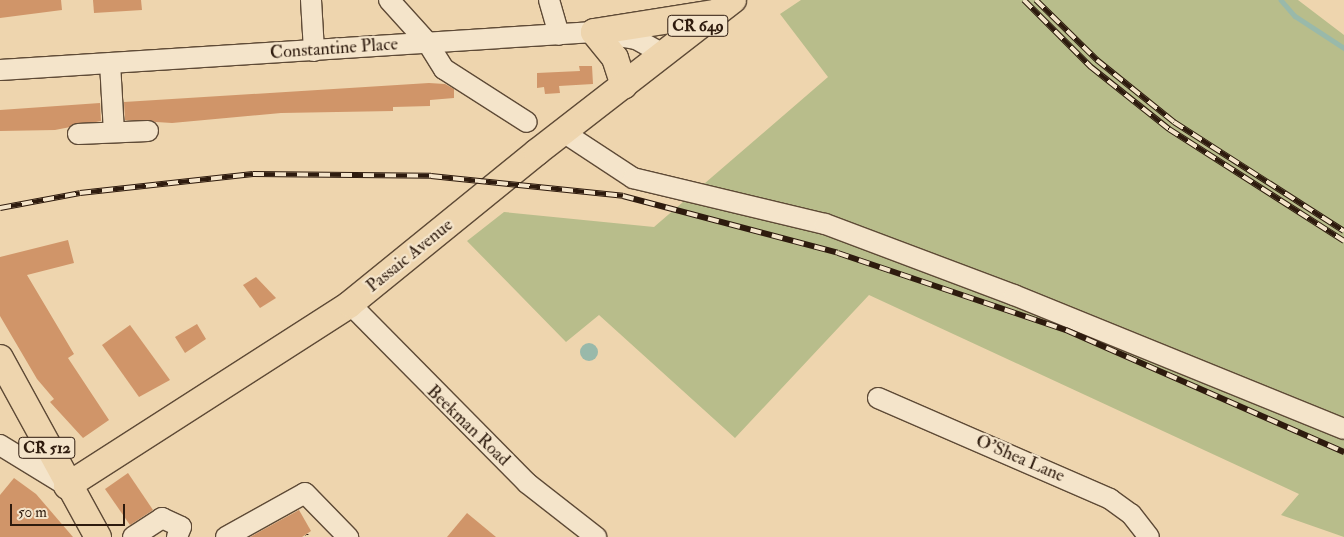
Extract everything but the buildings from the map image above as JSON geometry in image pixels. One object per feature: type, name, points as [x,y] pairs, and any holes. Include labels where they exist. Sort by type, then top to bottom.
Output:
[{"type":"main road","points":[[624,86],[615,58],[594,32],[724,6]]},
{"type":"main road","name":"Passaic Avenue","points":[[67,486],[350,304],[563,132],[724,6]]},
{"type":"main road","name":"CR 512","points":[[0,358],[67,486],[98,537]]},
{"type":"street","points":[[311,0],[314,52]]},
{"type":"street","points":[[389,0],[428,42],[444,68],[527,122]]},
{"type":"street","points":[[549,0],[559,35]]},
{"type":"street","name":"Constantine Place","points":[[0,70],[314,52],[428,42],[594,32],[636,39],[663,54]]},
{"type":"street","points":[[110,64],[114,132]]},
{"type":"street","points":[[78,134],[148,131]]},
{"type":"street","points":[[563,132],[633,178],[825,224],[1014,294],[1344,429]]},
{"type":"street","name":"Beekman Road","points":[[350,304],[527,483],[596,537]]},
{"type":"street","name":"O'Shea Lane","points":[[878,398],[1110,499],[1131,514],[1149,537]]},
{"type":"street","points":[[0,445],[67,486]]},
{"type":"street","points":[[226,537],[306,493],[348,537]]},
{"type":"street","points":[[133,537],[162,518],[181,527],[177,537]]},
{"type":"green space","points":[[801,0],[1298,0],[1344,35],[1344,537],[1281,515],[1299,494],[869,295],[735,438],[599,315],[566,342],[467,241],[504,212],[654,227],[828,77],[780,14]]},
{"type":"shaded area","points":[[589,343],[597,348],[598,352],[593,360],[589,361],[581,356],[580,352],[585,344]]},
{"type":"waterway","points":[[1281,0],[1295,16],[1344,48]]},
{"type":"railway","points":[[1024,0],[1091,67],[1169,129],[1344,241]]},
{"type":"railway","points":[[1036,0],[1097,60],[1174,122],[1344,231]]},
{"type":"railway","points":[[0,208],[80,193],[253,174],[431,176],[623,196],[838,253],[1066,330],[1344,452]]}]
